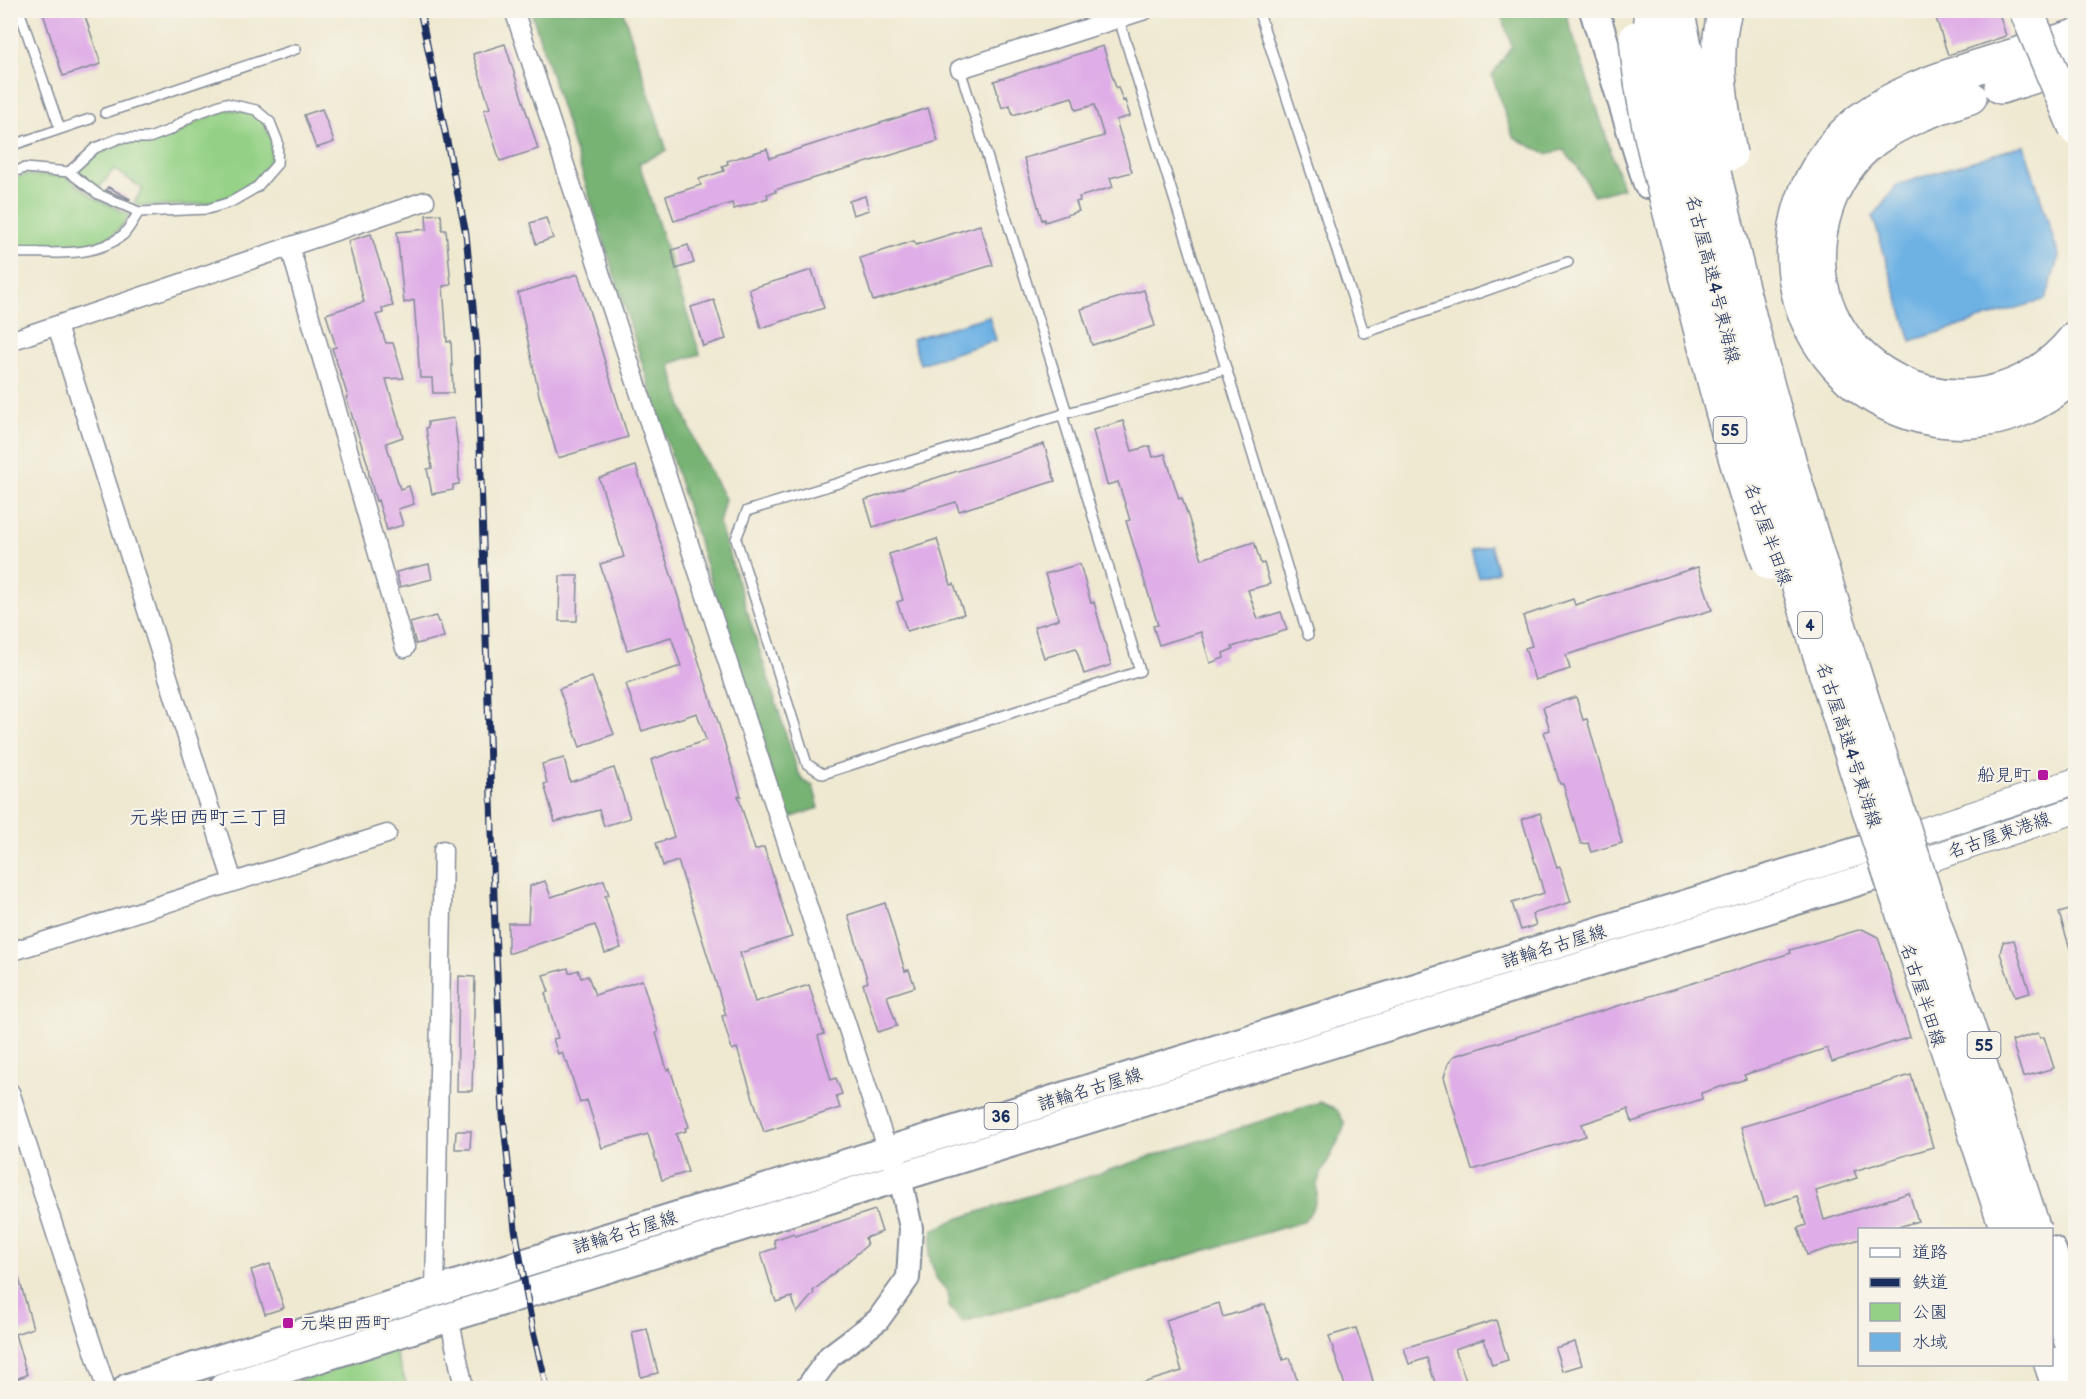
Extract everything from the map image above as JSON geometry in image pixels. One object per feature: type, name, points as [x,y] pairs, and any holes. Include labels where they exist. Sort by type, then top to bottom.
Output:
[{"type":"highway","points":[[1636,10],[1638,57],[1650,127],[1729,436],[1748,501],[1791,623],[1889,878]]},
{"type":"highway","name":"名古屋高速4号東海線","points":[[1649,10],[1716,296],[1752,429],[1889,878],[2006,1228]]},
{"type":"highway","name":"名古屋高速4号東海線","points":[[1677,10],[1742,286],[1779,423],[1832,602],[2033,1228]]},
{"type":"highway","points":[[1725,10],[1720,35],[1719,83],[1731,162],[1750,260],[1832,602]]},
{"type":"highway","points":[[2026,10],[2076,129]]},
{"type":"highway","points":[[2047,10],[2076,78]]},
{"type":"highway","points":[[2076,36],[1955,93],[1874,140],[1847,167],[1837,183],[1823,219],[1819,258],[1821,279],[1833,318],[1844,337],[1872,365],[1906,386],[1944,396],[1982,395],[2019,383],[2051,364],[2076,337]]},
{"type":"highway","points":[[2001,87],[2076,63]]},
{"type":"highway","points":[[1955,93],[1897,97],[1859,120],[1831,149],[1809,185],[1796,226],[1793,268],[1796,288],[1811,331],[1836,366],[1867,393],[1886,404],[1926,418],[1964,421],[2002,416],[2043,399],[2076,374]]},
{"type":"highway","points":[[2053,1286],[2076,1357]]},
{"type":"highway","points":[[2051,1366],[2059,1389]]},
{"type":"main road","name":"名古屋半田線","points":[[1594,10],[1697,344],[1773,544],[1875,847],[1889,878],[1998,1228]]},
{"type":"main road","name":"55","points":[[1644,10],[2043,1228]]},
{"type":"main road","name":"名古屋東港線","points":[[1914,834],[2076,780]]},
{"type":"main road","name":"名古屋東港線","points":[[1923,861],[2076,810]]},
{"type":"main road","name":"諸輪名古屋線","points":[[128,1389],[1914,834]]},
{"type":"main road","name":"諸輪名古屋線","points":[[222,1389],[900,1177],[1889,878],[1923,861]]},
{"type":"main road","points":[[2053,1254],[2076,1324]]},
{"type":"main road","points":[[2042,1366],[2050,1389]]},
{"type":"street","points":[[514,10],[888,1151],[900,1177],[911,1228],[908,1278],[878,1320],[830,1356],[807,1389]]},
{"type":"street","points":[[960,69],[1118,15],[1146,10]]},
{"type":"street","points":[[10,341],[425,201]]},
{"type":"street","points":[[290,247],[405,648]]},
{"type":"street","points":[[57,326],[233,882]]},
{"type":"street","points":[[10,952],[387,834]]},
{"type":"street","points":[[435,1292],[443,850]]},
{"type":"street","points":[[10,1092],[106,1389]]},
{"type":"street","points":[[448,1317],[465,1389]]},
{"type":"lane","points":[[19,10],[60,129]]},
{"type":"lane","points":[[1258,10],[1364,333],[1568,262]]},
{"type":"lane","points":[[1118,15],[1308,636]]},
{"type":"lane","points":[[105,113],[296,49]]},
{"type":"lane","points":[[960,69],[1064,413],[1140,671],[823,774],[807,764],[736,539],[747,511],[1064,413],[1226,369]]},
{"type":"lane","points":[[10,173],[25,168],[69,172],[98,194],[139,212],[208,209],[231,202],[257,187],[277,164],[278,142],[270,122],[256,110],[225,103],[193,115],[170,130],[149,138],[120,138],[95,148],[69,172]]},
{"type":"lane","points":[[10,146],[90,119]]},
{"type":"lane","points":[[10,253],[100,249],[124,234],[139,212]]},
{"type":"green space","points":[[531,11],[623,11],[667,151],[639,163],[700,354],[670,364],[682,407],[698,448],[725,499],[719,523],[797,769],[803,781],[813,786],[819,808],[786,819]]},
{"type":"green space","points":[[1500,11],[1565,11],[1623,188],[1594,196],[1577,166],[1563,150],[1546,154],[1513,137],[1492,75],[1512,46]]},
{"type":"green space","points":[[226,109],[255,115],[267,130],[271,143],[269,163],[263,172],[248,186],[228,197],[207,203],[141,206],[134,202],[143,189],[114,169],[99,188],[78,172],[96,155],[124,143],[150,142],[175,135],[196,122]]},
{"type":"green space","points":[[25,175],[65,176],[95,198],[130,215],[118,230],[105,240],[91,245],[76,248],[11,247],[11,180]]},
{"type":"green space","points":[[1320,1102],[1337,1110],[1345,1124],[1318,1181],[1315,1202],[1305,1221],[963,1322],[949,1307],[947,1291],[936,1278],[929,1255],[933,1230],[954,1220]]},
{"type":"green space","points":[[394,1350],[408,1388],[275,1388]]},
{"type":"water","points":[[2024,145],[2059,256],[2046,299],[1911,341],[1873,217],[1897,185]]},
{"type":"water","points":[[989,316],[996,340],[920,364],[912,339]]},
{"type":"water","points":[[1490,545],[1498,572],[1479,578],[1471,551]]},
{"type":"building","points":[[42,10],[83,10],[101,64],[63,76]]},
{"type":"building","points":[[1961,10],[1998,10],[2006,36],[1948,55],[1936,18]]},
{"type":"building","points":[[505,44],[538,149],[500,161],[484,110],[490,108],[473,54]]},
{"type":"building","points":[[1103,46],[1116,88],[1118,87],[1123,101],[1125,100],[1130,116],[1116,120],[1132,172],[1110,178],[1113,187],[1079,197],[1080,201],[1076,202],[1079,211],[1045,222],[1045,219],[1042,220],[1024,158],[1104,136],[1094,105],[1076,110],[1072,97],[1013,115],[1010,105],[1002,108],[994,81]]},
{"type":"building","points":[[928,108],[938,141],[775,190],[776,192],[767,194],[768,198],[734,209],[732,203],[674,221],[666,196],[701,185],[699,179],[724,171],[722,166],[728,164],[727,161],[767,149],[770,158]]},
{"type":"building","points":[[322,109],[334,142],[316,148],[304,115]]},
{"type":"building","points":[[108,187],[130,199],[106,190]]},
{"type":"building","points":[[865,196],[869,210],[853,215],[849,201]]},
{"type":"building","points":[[441,214],[442,230],[446,230],[451,285],[443,286],[447,342],[451,341],[453,393],[433,393],[432,378],[420,378],[414,300],[404,303],[397,232],[427,229],[426,215]]},
{"type":"building","points":[[546,218],[553,238],[536,244],[530,223]]},
{"type":"building","points":[[980,225],[993,265],[873,301],[860,258],[914,241],[916,245]]},
{"type":"building","points":[[371,234],[393,306],[382,309],[383,313],[376,315],[386,343],[393,343],[404,378],[386,379],[403,437],[386,443],[400,489],[409,486],[414,504],[398,509],[403,525],[387,530],[378,500],[376,501],[368,465],[332,348],[336,347],[326,314],[364,302],[348,241]]},
{"type":"building","points":[[688,245],[694,263],[676,269],[672,250]]},
{"type":"building","points":[[812,270],[824,308],[761,328],[749,289]]},
{"type":"building","points":[[578,274],[628,437],[558,458],[539,395],[518,293]]},
{"type":"building","points":[[1144,290],[1155,326],[1092,345],[1081,309]]},
{"type":"building","points":[[714,300],[726,339],[703,346],[691,307]]},
{"type":"building","points":[[454,418],[459,484],[453,485],[453,490],[432,494],[427,469],[432,468],[426,428],[428,422]]},
{"type":"building","points":[[1123,421],[1132,451],[1150,446],[1153,457],[1165,454],[1202,559],[1254,542],[1261,564],[1264,563],[1270,584],[1248,590],[1258,619],[1281,612],[1287,630],[1232,647],[1233,649],[1223,653],[1224,658],[1210,663],[1201,632],[1159,645],[1153,626],[1158,625],[1126,521],[1130,520],[1118,482],[1107,485],[1093,430]]},
{"type":"building","points":[[1044,444],[1055,481],[959,511],[956,502],[873,527],[865,500]]},
{"type":"building","points":[[636,466],[741,796],[738,796],[755,850],[764,847],[792,937],[740,953],[755,1002],[809,985],[824,1034],[818,1036],[831,1080],[836,1078],[842,1094],[836,1096],[840,1108],[764,1132],[737,1048],[732,1050],[722,1016],[726,1015],[678,861],[663,866],[656,843],[674,837],[651,760],[706,740],[697,713],[642,731],[626,684],[681,666],[671,637],[627,650],[600,564],[624,557],[599,478]]},
{"type":"building","points":[[937,539],[951,585],[954,584],[964,614],[907,631],[897,602],[903,600],[889,554]]},
{"type":"building","points":[[429,564],[432,579],[400,587],[396,572]]},
{"type":"building","points":[[1080,564],[1091,603],[1094,602],[1111,665],[1084,674],[1076,648],[1044,658],[1034,627],[1059,619],[1045,574]]},
{"type":"building","points":[[1698,567],[1712,610],[1566,655],[1570,669],[1535,680],[1525,648],[1532,646],[1523,616],[1573,599],[1575,605]]},
{"type":"building","points":[[560,576],[578,576],[577,621],[559,621]]},
{"type":"building","points":[[436,616],[444,637],[416,644],[410,623]]},
{"type":"building","points":[[592,677],[614,734],[580,747],[559,689]]},
{"type":"building","points":[[1576,697],[1583,720],[1587,719],[1622,843],[1591,852],[1588,843],[1581,844],[1544,732],[1550,730],[1543,707]]},
{"type":"building","points":[[564,758],[570,782],[614,768],[630,818],[604,826],[599,810],[555,822],[544,784],[547,783],[542,764]]},
{"type":"building","points":[[1540,813],[1557,868],[1560,867],[1571,902],[1532,914],[1536,925],[1521,930],[1512,903],[1544,893],[1522,819]]},
{"type":"building","points":[[604,880],[609,895],[605,896],[621,948],[605,953],[595,925],[508,953],[508,923],[528,923],[530,886],[545,881],[551,897]]},
{"type":"building","points":[[885,903],[905,971],[909,970],[915,987],[887,996],[897,1026],[878,1032],[863,984],[868,982],[848,915]]},
{"type":"building","points":[[2076,908],[2076,955],[2072,955],[2059,913]]},
{"type":"building","points":[[1862,929],[1878,937],[1910,1037],[1832,1062],[1827,1048],[1744,1075],[1746,1079],[1701,1093],[1702,1099],[1632,1122],[1628,1109],[1582,1124],[1586,1136],[1472,1170],[1444,1077],[1448,1064],[1454,1056],[1791,953],[1790,950]]},
{"type":"building","points":[[2014,940],[2030,993],[2015,997],[2000,953],[2003,942]]},
{"type":"building","points":[[568,968],[569,973],[578,970],[581,978],[588,976],[595,995],[642,980],[667,1070],[670,1069],[689,1127],[685,1128],[686,1131],[676,1134],[688,1172],[662,1180],[648,1134],[602,1148],[587,1100],[580,1103],[567,1061],[562,1052],[558,1054],[553,1039],[558,1038],[545,993],[549,992],[543,975]]},
{"type":"building","points":[[459,976],[475,977],[472,1091],[457,1091]]},
{"type":"building","points":[[2038,1033],[2040,1038],[2044,1037],[2054,1068],[2023,1077],[2012,1041]]},
{"type":"building","points":[[1911,1075],[1933,1147],[1854,1171],[1857,1178],[1816,1191],[1824,1220],[1909,1193],[1918,1221],[1895,1228],[1858,1228],[1858,1240],[1807,1255],[1798,1228],[1806,1225],[1797,1196],[1765,1206],[1741,1127]]},
{"type":"building","points":[[456,1131],[471,1131],[470,1149],[455,1149]]},
{"type":"building","points":[[875,1210],[882,1232],[865,1238],[867,1245],[813,1291],[814,1293],[797,1313],[792,1297],[776,1302],[761,1253],[776,1248],[774,1240],[794,1233],[795,1236]]},
{"type":"building","points":[[15,1264],[33,1328],[15,1334],[27,1375],[10,1381],[10,1265]]},
{"type":"building","points":[[270,1264],[284,1308],[265,1314],[251,1270]]},
{"type":"building","points":[[1219,1303],[1223,1317],[1265,1304],[1283,1360],[1290,1358],[1300,1389],[1136,1389],[1136,1385],[1182,1371],[1166,1320]]},
{"type":"building","points":[[1496,1320],[1508,1360],[1492,1365],[1484,1339],[1455,1349],[1469,1389],[1437,1389],[1427,1358],[1409,1364],[1404,1348]]},
{"type":"building","points":[[1356,1328],[1375,1389],[1346,1389],[1329,1336]]},
{"type":"building","points":[[647,1329],[658,1373],[641,1377],[632,1332]]},
{"type":"building","points":[[1575,1342],[1582,1365],[1562,1371],[1555,1348]]},
{"type":"railway","points":[[420,10],[466,234],[477,348],[503,1115],[515,1229],[533,1331],[547,1388]]},
{"type":"place","name":"船見町","points":[[2043,775]]},
{"type":"place","name":"元柴田西町","points":[[288,1323]]},
{"type":"district","name":"元柴田西町三丁目","points":[[209,817]]}]
